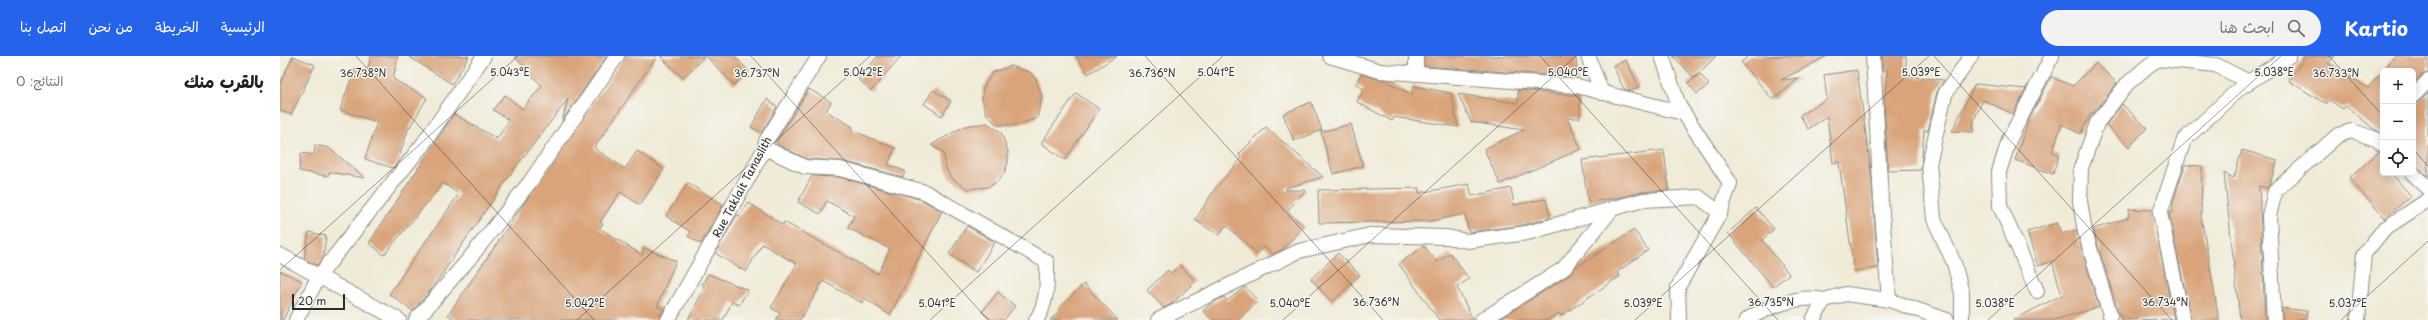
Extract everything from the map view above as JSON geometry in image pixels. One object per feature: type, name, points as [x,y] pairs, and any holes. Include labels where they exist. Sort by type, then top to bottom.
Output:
[{"type":"street","points":[[296,320],[319,276],[422,144],[484,56]]},
{"type":"street","points":[[416,320],[469,259],[530,182],[617,56]]},
{"type":"street","name":"Rue Taklait Tanaslith","points":[[668,320],[765,148],[766,141],[819,56]]},
{"type":"street","points":[[1330,56],[1370,62],[1380,71],[1577,86],[1684,113]]},
{"type":"street","points":[[1416,56],[1416,74]]},
{"type":"street","points":[[1588,56],[1602,93]]},
{"type":"street","points":[[1662,56],[1679,106],[1730,183],[1720,213],[1678,288],[1679,320]]},
{"type":"street","points":[[1873,56],[1881,201],[1889,300]]},
{"type":"street","points":[[1962,320],[1962,293],[1954,263],[1934,219],[1929,164],[1945,94],[1971,56]]},
{"type":"street","points":[[2037,291],[2000,206],[1999,172],[2009,140],[2052,56]]},
{"type":"street","points":[[2183,320],[2184,315],[2160,213],[2184,140],[2249,82],[2289,56]]},
{"type":"street","points":[[2110,315],[2085,232],[2080,201],[2081,168],[2097,123],[2141,63],[2159,59],[2218,61],[2249,82]]},
{"type":"street","points":[[2416,93],[2428,81]]},
{"type":"street","points":[[2274,320],[2269,216],[2276,191],[2338,135],[2352,131],[2380,138]]},
{"type":"street","points":[[765,148],[805,167],[840,169],[925,192],[1047,262],[1047,284],[1043,310],[1036,320]]},
{"type":"street","points":[[2415,176],[2428,188]]},
{"type":"street","points":[[1158,320],[1299,251],[1370,235],[1447,237],[1468,241],[1527,233],[1644,200],[1699,197],[1720,213]]},
{"type":"street","points":[[2358,320],[2364,254],[2384,229],[2428,200]]},
{"type":"street","points":[[1482,320],[1563,269],[1613,208]]},
{"type":"street","points":[[280,255],[399,320]]},
{"type":"street","points":[[1746,320],[1787,302],[1811,297],[1824,300],[1846,294],[1889,300],[1947,320]]},
{"type":"street","points":[[1813,320],[1824,300]]},
{"type":"building","points":[[293,56],[315,65],[291,115],[280,110],[280,84]]},
{"type":"building","points":[[371,56],[398,56],[393,79],[427,98],[408,130],[397,163],[393,168],[365,159],[377,122],[340,110],[355,68],[367,72]]},
{"type":"building","points":[[408,56],[469,56],[452,84]]},
{"type":"building","points":[[514,56],[607,56],[562,121],[568,99],[512,172],[431,290],[413,311],[389,294],[459,194],[443,183],[384,255],[369,243],[454,114],[497,139],[509,120],[493,110],[505,95],[522,109],[542,86]]},
{"type":"building","points":[[625,56],[657,56],[594,148],[625,169],[637,151],[664,169],[640,205],[620,192],[600,222],[603,224],[599,228],[642,255],[644,248],[676,261],[657,306],[664,309],[658,320],[456,320],[448,315]]},
{"type":"building","points":[[660,56],[705,56],[683,78]]},
{"type":"building","points":[[706,56],[734,56],[749,71],[734,85]]},
{"type":"building","points":[[878,56],[901,56],[871,91],[858,79]]},
{"type":"building","points":[[1076,56],[1117,56],[1088,74]]},
{"type":"building","points":[[1424,56],[1576,56],[1577,77],[1424,66]]},
{"type":"building","points":[[1673,56],[1716,56],[1694,78]]},
{"type":"building","points":[[1749,56],[1827,56],[1781,80],[1800,78],[1773,100],[1741,62]]},
{"type":"building","points":[[1882,56],[1906,56],[1906,76],[1944,80],[1937,92],[1928,131],[1924,130],[1921,170],[1888,171],[1884,102],[1888,70],[1882,70]]},
{"type":"building","points":[[2305,56],[2335,56],[2328,63],[2368,88],[2380,74],[2380,132],[2346,106],[2343,109],[2329,100],[2326,104],[2289,81]]},
{"type":"building","points":[[2395,56],[2428,56],[2428,73],[2422,75],[2416,81],[2416,68],[2385,68]]},
{"type":"building","points":[[1626,60],[1639,87],[1631,91],[1624,89],[1613,66]]},
{"type":"building","points":[[2096,63],[2117,83],[2093,114],[2092,112],[2080,134],[2062,124],[2052,152],[2059,155],[2053,174],[2015,160],[2028,122],[2051,77],[2073,86]]},
{"type":"building","points":[[1011,66],[1029,72],[1036,79],[1042,97],[1037,118],[1017,125],[997,125],[986,113],[982,98],[983,88],[993,72]]},
{"type":"building","points":[[1857,70],[1871,171],[1878,268],[1854,271],[1839,162],[1833,163],[1827,117],[1808,129],[1800,115],[1827,99],[1824,75]]},
{"type":"building","points":[[1361,74],[1384,80],[1412,95],[1413,86],[1451,93],[1458,127],[1394,117],[1392,121],[1357,102],[1364,89],[1356,84]]},
{"type":"building","points":[[1700,74],[1709,85],[1697,94],[1688,83]]},
{"type":"building","points":[[1975,84],[2025,89],[2028,85],[2013,114],[1983,100],[1974,120],[1973,132],[1952,131]]},
{"type":"building","points":[[809,89],[831,102],[826,111],[853,127],[851,130],[895,148],[888,165],[905,171],[903,177],[842,161],[807,159],[777,144],[776,142]]},
{"type":"building","points":[[933,90],[951,101],[942,116],[924,104]]},
{"type":"building","points":[[1518,90],[1580,96],[1580,118],[1567,118],[1581,149],[1500,184],[1484,149],[1524,130],[1471,122],[1458,94],[1518,103]]},
{"type":"building","points":[[1076,93],[1099,109],[1065,160],[1041,143]]},
{"type":"building","points":[[2428,93],[2428,176],[2416,167],[2416,103]]},
{"type":"building","points":[[767,99],[777,107],[761,133],[751,127]]},
{"type":"building","points":[[1311,102],[1322,130],[1294,141],[1283,114]]},
{"type":"building","points":[[2122,104],[2147,128],[2129,147],[2106,125]]},
{"type":"building","points":[[987,123],[1001,132],[1008,152],[1008,163],[1004,173],[997,182],[988,187],[968,189],[951,178],[946,169],[944,153],[931,145],[965,126]]},
{"type":"building","points":[[1351,124],[1363,166],[1333,174],[1321,132]]},
{"type":"building","points":[[1266,127],[1323,177],[1286,188],[1286,190],[1306,190],[1287,211],[1304,226],[1283,249],[1273,254],[1264,246],[1257,254],[1226,225],[1219,235],[1195,220],[1215,189],[1241,159],[1239,154]]},
{"type":"building","points":[[315,145],[329,148],[365,178],[329,172],[328,176],[299,171],[301,153],[314,155]]},
{"type":"building","points":[[1664,150],[1669,190],[1642,192],[1617,198],[1588,202],[1582,160]]},
{"type":"building","points":[[2242,150],[2277,160],[2270,184],[2267,188],[2259,186],[2265,320],[2240,320],[2224,173],[2234,178]]},
{"type":"building","points":[[2380,152],[2380,176],[2394,176],[2411,196],[2385,218],[2349,178]]},
{"type":"building","points":[[2185,165],[2202,166],[2201,216],[2219,320],[2191,320],[2169,213],[2172,212],[2173,202]]},
{"type":"building","points":[[812,176],[839,177],[922,200],[942,211],[890,315],[864,298],[862,303],[823,281],[800,320],[776,320],[780,313],[771,308],[797,264],[762,244],[746,272],[715,253],[737,215],[739,216],[749,203],[783,225],[784,222],[878,274],[890,249],[848,228],[854,216],[827,201],[820,214],[798,202]]},
{"type":"building","points":[[688,183],[723,205],[701,244],[688,236],[691,232],[666,216]]},
{"type":"building","points":[[1469,184],[1472,196],[1511,188],[1514,205],[1546,199],[1550,218],[1518,226],[1469,232],[1465,214],[1431,221],[1319,223],[1318,190],[1419,188],[1419,193]]},
{"type":"building","points":[[1756,208],[1774,229],[1762,240],[1789,274],[1773,287],[1728,233]]},
{"type":"building","points":[[2129,209],[2152,210],[2174,319],[2121,320],[2093,229],[2128,218]]},
{"type":"building","points":[[2057,223],[2061,234],[2076,230],[2099,307],[2054,320],[2013,320],[2062,295],[2052,261],[2038,266],[2027,232]]},
{"type":"building","points":[[967,226],[995,242],[976,272],[949,254]]},
{"type":"building","points":[[1634,230],[1648,250],[1617,272],[1620,276],[1561,316],[1559,313],[1548,320],[1498,320],[1568,276],[1575,268]]},
{"type":"building","points":[[309,232],[326,236],[323,258],[317,265],[304,259]]},
{"type":"building","points":[[1424,246],[1437,262],[1450,253],[1469,279],[1457,287],[1473,320],[1439,320],[1399,264]]},
{"type":"building","points":[[1338,253],[1360,275],[1332,302],[1311,279]]},
{"type":"building","points":[[1180,265],[1195,281],[1172,304],[1164,308],[1147,290],[1168,270],[1171,273]]},
{"type":"building","points":[[280,271],[302,281],[283,320],[280,320]]},
{"type":"building","points":[[708,274],[748,290],[739,305],[732,302],[723,320],[688,320],[705,287],[702,285]]},
{"type":"building","points":[[1084,284],[1118,320],[1050,320],[1060,311],[1058,309]]},
{"type":"building","points":[[1245,287],[1258,301],[1238,320],[1212,320],[1203,311],[1210,304],[1224,297],[1227,301]]},
{"type":"building","points":[[998,292],[1015,306],[1004,320],[992,320],[982,312]]},
{"type":"building","points":[[2282,308],[2307,311],[2306,320],[2282,320]]}]
